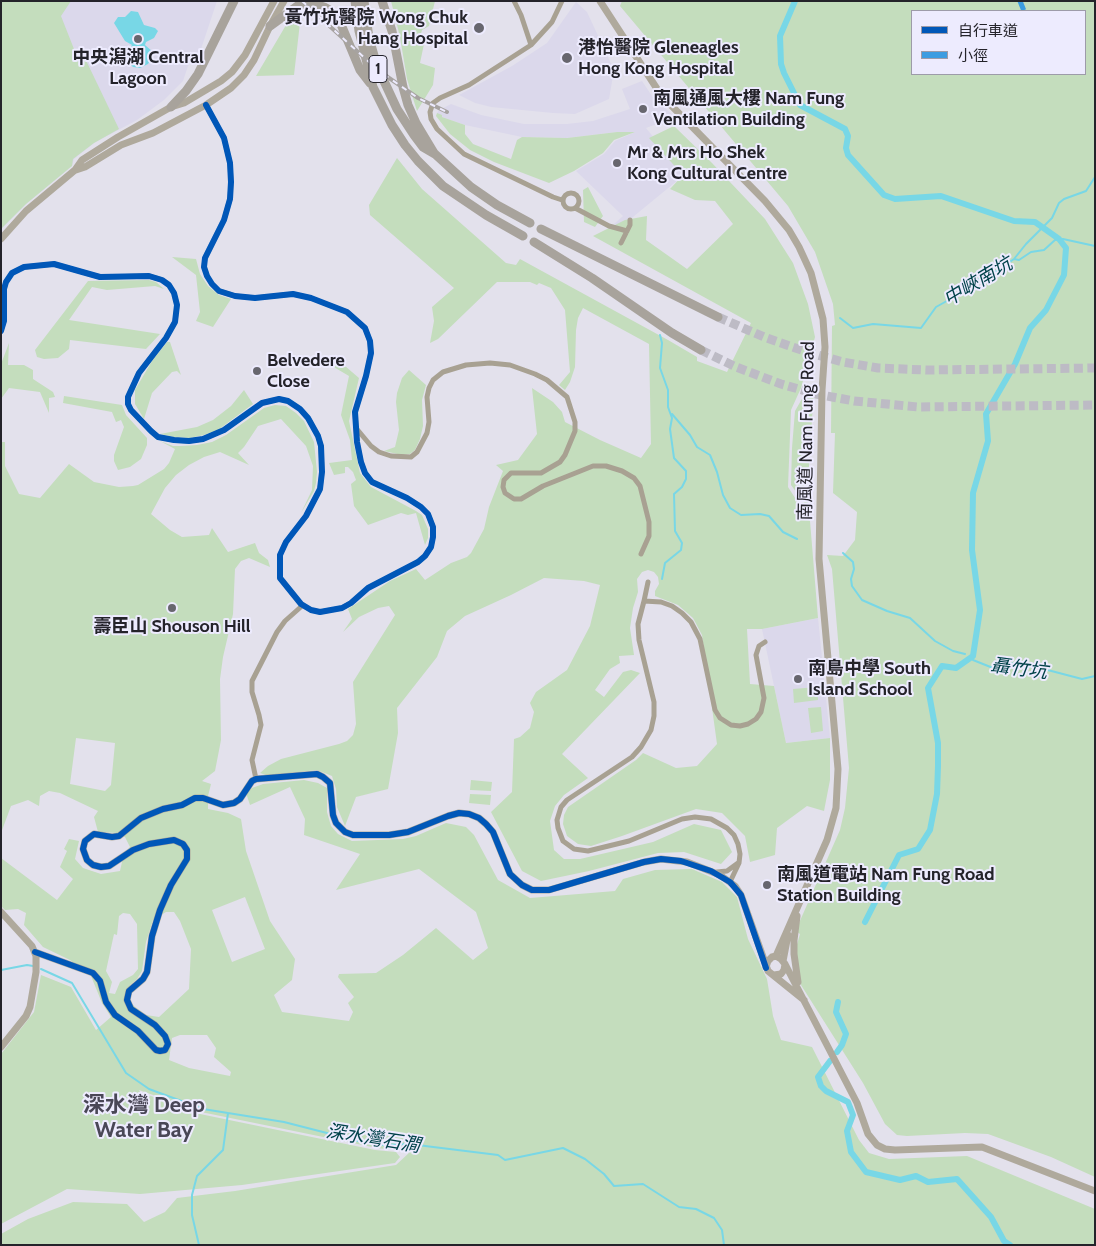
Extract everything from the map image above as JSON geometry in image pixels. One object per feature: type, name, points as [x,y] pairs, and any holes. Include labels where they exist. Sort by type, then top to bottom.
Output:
[{"type":"highway","points":[[171,107],[198,74],[234,1]]},
{"type":"highway","name":"1","points":[[356,1],[359,31],[373,87],[386,114],[401,138],[418,162],[432,176],[467,203],[522,236]]},
{"type":"highway","name":"1","points":[[364,1],[373,51],[389,94],[414,135],[423,146],[435,154],[457,176],[484,196],[530,223]]},
{"type":"highway","points":[[382,1],[389,18],[408,105],[413,118],[435,154]]},
{"type":"highway","points":[[270,26],[299,5],[311,3],[331,11],[340,22],[360,70],[373,87]]},
{"type":"highway","points":[[541,229],[718,317]]},
{"type":"highway","points":[[534,242],[701,350]]},
{"type":"main road","points":[[1,239],[31,206],[75,170],[82,160],[171,107],[212,87],[232,72],[245,55],[274,1]]},
{"type":"main road","points":[[75,170],[85,167],[127,142],[153,133],[206,105],[231,88],[244,75],[254,60],[284,1]]},
{"type":"main road","name":"南風道 Nam Fung Road","points":[[600,1],[661,95],[766,202],[783,222],[794,238],[807,264],[821,310],[825,347],[822,390],[819,559],[838,769],[836,808],[827,840],[789,927],[774,956]]},
{"type":"main road","points":[[206,105],[208,94],[212,87]]},
{"type":"main road","points":[[190,99],[206,105]]},
{"type":"main road","points":[[145,122],[148,130],[153,133]]},
{"type":"main road","points":[[35,952],[94,973],[100,981],[106,1002],[115,1014],[138,1031],[156,1050],[165,1050],[168,1044],[165,1036],[155,1026],[133,1011],[128,1006],[127,1000],[129,991],[143,979],[147,972],[152,936],[160,910],[171,885],[187,859],[187,850],[183,844],[174,840],[144,845],[109,866],[101,867],[93,865],[87,860],[83,849],[85,841],[94,834],[112,837],[119,836],[141,818],[162,809],[182,805],[195,798],[203,798],[223,805],[234,803],[240,799],[252,781],[256,779],[313,774],[323,777],[330,786],[333,815],[336,823],[345,832],[353,835],[402,833],[420,828],[453,814],[464,813],[474,816],[486,824],[493,832],[507,869],[513,878],[532,890],[550,890],[644,862],[661,860],[681,861],[711,871],[730,882],[744,900],[755,938],[769,973],[804,1000]]},
{"type":"main road","points":[[800,901],[795,924],[794,954],[795,969],[804,1000]]},
{"type":"main road","points":[[1,912],[28,941],[35,952],[36,972],[30,1008],[26,1016],[1,1047]]},
{"type":"main road","name":"南風道 Nam Fung Road","points":[[784,962],[789,927]]},
{"type":"main road","points":[[755,938],[765,952],[784,962],[857,1102],[868,1134],[877,1145],[892,1150],[982,1147],[1095,1191]]},
{"type":"main road","points":[[766,968],[768,961],[774,956]]},
{"type":"main road","points":[[774,975],[782,973],[784,962]]},
{"type":"street","points":[[514,1],[531,45]]},
{"type":"street","points":[[562,1],[552,22],[531,45],[469,85],[440,98],[431,106],[430,115],[437,129],[464,154],[562,200],[565,207],[570,210],[575,208],[579,201],[575,194],[567,194],[562,200]]},
{"type":"street","points":[[1,331],[4,321],[6,282],[12,273],[24,267],[54,264],[96,277],[149,276],[166,282],[172,289],[176,299],[177,312],[175,322],[171,332],[144,366],[130,390],[129,407],[154,434],[162,438],[182,441],[196,440],[217,434],[262,403],[270,400],[288,401],[304,414],[314,427],[320,441],[322,484],[306,516],[286,542],[280,554],[279,570],[280,578],[302,605],[320,612],[342,608],[368,588],[422,559],[428,552],[432,542],[433,527],[430,518],[424,510],[407,498],[376,484],[367,476],[362,462],[355,412],[366,376],[371,348],[368,334],[360,322],[342,310],[298,294],[255,298],[228,294],[215,288],[207,276],[204,267],[205,258],[224,220],[231,182],[230,163],[224,138],[206,105]]},
{"type":"street","points":[[575,208],[609,226],[627,231]]},
{"type":"street","points":[[621,243],[630,220]]},
{"type":"street","points":[[356,428],[371,446],[383,454],[405,458],[411,457],[418,452],[427,433],[429,422],[427,402],[429,388],[434,380],[443,372],[466,365],[490,364],[510,365],[535,374],[547,380],[567,397],[575,422],[575,431],[565,455],[558,464],[541,473],[511,473],[506,477],[503,484],[505,493],[510,498],[521,499],[543,486],[593,466],[606,466],[622,471],[634,478],[640,486],[649,522],[649,536],[641,554]]},
{"type":"street","points":[[648,582],[638,624],[638,640],[654,702],[651,730],[642,747],[632,756],[564,803],[559,811],[557,820],[559,833],[563,841],[570,847],[588,851],[629,841],[682,819],[706,817],[720,822],[731,831],[738,844],[740,859],[738,868],[730,882]]},
{"type":"street","points":[[644,601],[660,602],[672,606],[691,622],[700,639],[715,710],[720,718],[731,725],[740,726],[748,724],[756,719],[761,712],[764,698],[756,654],[759,646],[765,642]]},
{"type":"street","points":[[256,779],[252,760],[261,725],[251,689],[252,681],[277,632],[302,605]]},
{"type":"street","points":[[711,871],[724,872],[730,870],[740,859]]},
{"type":"shaded area","points":[[1,1],[217,1],[200,52],[188,66],[183,81],[164,100],[137,120],[94,143],[74,159],[72,166],[26,204],[1,229]]},
{"type":"shaded area","name":"港怡醫院 Gleneagles Hong Kong Hospital","points":[[576,2],[587,12],[614,70],[609,99],[575,114],[491,107],[475,103],[459,95],[512,66],[547,43]]},
{"type":"shaded area","points":[[642,81],[652,96],[675,117],[646,128],[684,175],[622,226],[614,224],[623,216],[576,171],[604,154],[615,141],[635,132],[617,132],[567,138],[522,137],[465,125],[442,117],[437,113],[451,104],[481,115],[524,124],[567,124],[593,121],[630,109],[622,89]]},
{"type":"shaded area","name":"南島中學 South Island School","points":[[818,618],[830,738],[786,743],[762,629]]},
{"type":"green space","points":[[1,1],[71,1],[61,16],[74,49],[82,52],[119,129],[94,143],[73,159],[72,166],[26,204],[1,229]]},
{"type":"green space","points":[[391,1],[435,1],[429,26],[422,30],[420,37],[424,44],[420,63],[435,68],[433,85],[417,111],[407,79],[400,37]]},
{"type":"green space","points":[[622,1],[1095,1],[1095,1177],[1051,1157],[988,1134],[897,1135],[885,1124],[863,1083],[801,985],[796,948],[800,934],[797,932],[799,923],[840,830],[845,808],[849,768],[832,569],[827,555],[843,556],[855,540],[857,512],[833,493],[835,433],[831,433],[832,326],[835,325],[833,304],[815,252],[788,206],[620,6]]},
{"type":"green space","points":[[301,14],[294,75],[256,76],[289,20]]},
{"type":"green space","points":[[437,113],[442,115],[442,117],[465,125],[465,134],[473,144],[511,159],[517,140],[522,137],[567,138],[617,132],[635,132],[614,140],[603,153],[574,171],[549,183],[494,162],[470,150],[450,134],[436,116]]},
{"type":"green space","points":[[674,126],[765,219],[793,263],[808,304],[815,337],[801,388],[791,410],[788,487],[810,521],[818,618],[762,629],[747,629],[750,684],[774,686],[786,743],[830,738],[830,780],[824,811],[807,806],[777,828],[775,855],[750,862],[745,836],[722,813],[696,809],[591,846],[578,844],[567,836],[563,824],[564,815],[568,807],[636,760],[643,753],[676,768],[697,766],[717,744],[702,635],[693,618],[678,605],[655,596],[655,591],[659,584],[658,577],[654,572],[648,570],[642,572],[637,579],[638,592],[630,628],[634,655],[619,656],[620,663],[610,669],[595,690],[604,697],[623,672],[631,670],[640,673],[562,754],[588,778],[564,795],[555,806],[550,821],[554,850],[564,859],[580,859],[653,842],[694,824],[721,830],[732,852],[721,864],[684,852],[658,853],[541,881],[522,871],[491,812],[512,792],[514,739],[520,737],[530,728],[534,712],[530,703],[536,692],[567,670],[590,626],[600,585],[584,581],[544,578],[465,616],[447,631],[437,657],[397,708],[398,733],[388,789],[356,797],[345,826],[337,807],[336,789],[332,776],[317,770],[273,775],[260,773],[281,759],[339,744],[347,741],[353,735],[356,724],[353,682],[395,615],[389,606],[378,608],[359,617],[343,632],[352,619],[348,609],[390,581],[416,569],[425,580],[471,553],[484,529],[489,507],[503,471],[496,465],[518,460],[537,434],[532,388],[553,402],[562,412],[565,422],[600,440],[641,458],[651,444],[649,344],[583,308],[578,318],[576,330],[575,367],[565,390],[559,385],[570,372],[565,310],[551,288],[539,283],[537,285],[530,282],[497,282],[438,339],[430,343],[434,321],[432,307],[454,288],[370,215],[369,205],[397,158],[422,189],[506,263],[516,265],[520,259],[668,340],[697,357],[697,361],[727,372],[751,323],[593,236],[625,220],[647,216],[646,240],[687,269],[733,224],[715,201],[695,200],[670,189],[683,175],[649,138]]},
{"type":"green space","points":[[588,187],[603,216],[595,227],[584,222],[583,190]]},
{"type":"green space","points":[[172,257],[196,259],[200,274],[208,286],[219,295],[231,299],[213,327],[196,321],[200,312],[196,275]]},
{"type":"green space","points":[[149,280],[156,282],[164,289],[155,286],[107,290],[92,287],[69,320],[160,334],[146,349],[70,340],[69,349],[58,358],[44,359],[37,357],[35,350],[88,281]]},
{"type":"green space","points":[[167,342],[170,342],[181,375],[177,371],[172,372],[152,393],[144,419],[135,404],[135,390],[152,361]]},
{"type":"green space","points":[[9,343],[8,365],[24,365],[33,370],[33,379],[53,392],[55,397],[49,398],[49,413],[40,392],[9,388],[1,399],[1,364]]},
{"type":"green space","points":[[304,357],[332,360],[345,366],[359,378],[349,421],[360,473],[371,487],[422,515],[428,529],[428,538],[425,545],[416,513],[408,515],[401,513],[368,525],[354,506],[351,484],[356,480],[353,472],[348,467],[345,467],[345,473],[334,475],[329,463],[352,460],[350,440],[341,415],[349,376],[332,366]]},
{"type":"green space","points":[[409,370],[426,385],[422,400],[423,426],[415,450],[410,454],[402,455],[384,451],[395,447],[399,430],[397,393],[402,378]]},
{"type":"green space","points":[[814,388],[808,508],[791,485],[792,448],[795,411],[803,397]]},
{"type":"green space","points":[[244,390],[253,404],[218,430],[190,438],[160,434],[197,427],[213,420],[231,406]]},
{"type":"green space","points":[[64,396],[122,405],[126,415],[147,438],[147,445],[141,459],[130,467],[118,470],[114,461],[114,455],[124,427],[121,420],[116,422],[112,412],[63,403]]},
{"type":"green space","points":[[275,405],[286,406],[304,421],[314,442],[317,472],[316,483],[314,491],[301,513],[312,490],[313,466],[306,446],[281,419],[258,426],[238,453],[249,465],[220,452],[204,457],[176,475],[165,488],[151,514],[170,530],[182,537],[209,535],[212,528],[228,552],[255,543],[259,553],[268,560],[270,567],[249,558],[241,561],[235,569],[233,614],[220,679],[221,740],[215,771],[202,781],[211,784],[208,796],[208,809],[228,813],[241,819],[246,851],[270,921],[295,959],[292,980],[274,995],[282,1012],[349,1021],[353,1012],[348,1003],[354,997],[338,977],[339,974],[376,973],[403,955],[436,928],[473,960],[488,948],[476,912],[419,869],[336,890],[360,854],[304,835],[305,819],[290,787],[250,805],[246,793],[252,788],[263,784],[304,780],[318,783],[327,788],[327,812],[331,826],[338,834],[352,841],[403,839],[416,836],[446,823],[466,827],[474,835],[498,880],[530,898],[615,891],[623,879],[655,870],[692,869],[722,882],[737,897],[748,939],[767,979],[773,1016],[781,1040],[812,1047],[859,1140],[869,1153],[889,1159],[967,1156],[1095,1209],[1095,1245],[1,1245],[1,1234],[28,1219],[73,1202],[127,1204],[144,1222],[165,1212],[177,1198],[235,1191],[396,1165],[410,1152],[377,1148],[201,1112],[139,1090],[200,1114],[375,1150],[396,1152],[400,1157],[395,1163],[242,1185],[140,1194],[67,1189],[1,1224],[1,1054],[34,1012],[41,975],[71,987],[96,1030],[111,1017],[102,1003],[91,976],[70,960],[43,947],[24,925],[26,913],[18,909],[5,910],[1,906],[1,858],[57,900],[73,879],[60,867],[67,851],[64,849],[69,839],[79,841],[75,859],[83,868],[101,874],[120,871],[124,853],[130,847],[125,837],[118,833],[98,832],[94,817],[98,811],[60,793],[49,791],[40,796],[39,806],[28,800],[11,806],[1,833],[1,442],[5,442],[5,466],[19,494],[40,498],[69,464],[94,482],[119,487],[133,486],[138,485],[164,469],[169,463],[175,449],[160,441],[173,446],[212,442],[226,435],[264,408]],"holes":[[[76,738],[115,743],[111,785],[105,791],[70,784]],[[245,897],[265,949],[232,962],[212,910]],[[166,912],[174,912],[180,921],[191,949],[189,989],[159,1017],[146,1015],[130,1001],[130,985],[142,971],[146,942],[153,920]],[[123,913],[130,914],[137,924],[138,969],[133,975],[120,982],[115,994],[109,993],[112,982],[106,971],[114,934],[117,935],[119,916]],[[180,1035],[207,1035],[216,1048],[214,1057],[231,1072],[230,1076],[189,1068],[169,1060],[172,1038]]]},
{"type":"green space","points":[[817,687],[818,700],[794,703],[793,689]]},
{"type":"green space","points":[[821,707],[823,731],[811,733],[808,708]]},
{"type":"green space","points":[[471,780],[492,782],[491,791],[470,790]]},
{"type":"green space","points":[[470,794],[491,795],[490,805],[469,803]]},
{"type":"water","name":"中央潟湖 Central Lagoon","points":[[131,11],[138,12],[144,25],[155,28],[158,31],[154,38],[146,42],[145,45],[153,52],[153,56],[148,64],[140,68],[133,67],[129,63],[126,54],[132,45],[125,41],[114,23],[118,17],[125,17]]},
{"type":"waterway","points":[[795,1],[780,36],[781,64],[784,73],[800,105],[845,129],[848,136],[846,148],[848,155],[884,195],[895,199],[941,196],[1014,221],[1035,222],[1059,239],[1066,248],[1064,275],[1046,310],[1030,328],[1015,364],[986,414],[988,441],[973,493],[972,550],[980,610],[973,656],[956,668],[942,666],[928,688],[938,743],[937,794],[930,830],[918,849],[899,855],[865,922]]},
{"type":"waterway","points":[[1014,259],[1052,218],[1059,203],[1064,199],[1086,191],[1095,177]]},
{"type":"waterway","name":"中峽南坑","points":[[840,318],[853,328],[873,324],[921,328],[936,307],[972,287],[980,278],[992,274],[1014,259],[1019,260],[1031,252],[1044,250],[1055,240],[1063,239],[1095,246]]},
{"type":"waterway","points":[[660,335],[662,343],[660,368],[668,390],[668,407],[672,418],[670,429],[674,458],[686,471],[686,479],[682,487],[674,494],[675,531],[682,543],[681,550],[665,563],[662,579]]},
{"type":"waterway","points":[[672,414],[690,435],[697,447],[710,455],[723,495],[730,508],[741,515],[760,514],[769,516],[783,532],[797,539]]},
{"type":"waterway","points":[[843,553],[853,562],[852,586],[862,600],[887,611],[910,618],[935,641],[953,651],[965,654]]},
{"type":"waterway","name":"聶竹坑","points":[[973,660],[993,668],[1009,663],[1040,668],[1082,679],[1095,676]]},
{"type":"waterway","points":[[1,970],[27,965],[33,966]]},
{"type":"waterway","name":"深水灣石澗","points":[[41,969],[72,983],[126,1073],[149,1089],[203,1109],[284,1122],[362,1142],[384,1145],[409,1144],[498,1155],[505,1160],[563,1148],[585,1159],[604,1174],[614,1186],[643,1184],[679,1207],[696,1209],[714,1218],[722,1230],[724,1245]]},
{"type":"waterway","points":[[837,1052],[846,1034],[836,1012],[838,1002]]},
{"type":"waterway","points":[[830,1061],[818,1077],[821,1086],[826,1091],[848,1102],[853,1115],[847,1131],[851,1152],[866,1172],[900,1180],[916,1176],[928,1182],[957,1179],[991,1217],[1004,1241],[1010,1245]]},
{"type":"waterway","points":[[199,1245],[192,1215],[192,1195],[197,1176],[223,1150],[228,1113]]},
{"type":"tunnel","points":[[718,317],[764,337],[807,352],[843,362],[878,368],[927,370],[1095,368]]},
{"type":"tunnel","points":[[701,350],[736,367],[781,384],[816,394],[854,401],[918,407],[1095,405]]},
{"type":"railway","points":[[302,1],[379,71],[418,98],[447,112]]},
{"type":"marked path","points":[[1020,1],[1024,10]]},
{"type":"cycle path","points":[[1,331],[4,321],[4,289],[6,282],[12,273],[24,267],[54,264],[100,277],[149,276],[162,280],[169,285],[174,293],[177,305],[175,322],[166,338],[139,373],[128,397],[128,404],[131,410],[151,431],[158,437],[174,440],[189,441],[203,439],[224,430],[262,403],[279,399],[288,401],[300,409],[308,418],[318,436],[321,446],[322,472],[320,489],[306,516],[286,542],[280,555],[280,578],[301,604],[311,610],[320,612],[342,608],[351,603],[368,588],[418,562],[425,556],[431,547],[433,537],[433,527],[428,514],[407,498],[372,482],[365,473],[361,462],[357,442],[355,412],[371,353],[370,341],[365,328],[347,312],[311,298],[293,294],[255,298],[235,296],[219,291],[207,276],[204,267],[205,258],[224,220],[230,199],[231,182],[230,163],[224,138],[206,105]]},
{"type":"cycle path","points":[[35,952],[93,973],[100,981],[106,1002],[115,1015],[138,1031],[156,1050],[165,1050],[168,1044],[165,1036],[155,1025],[131,1009],[127,1000],[129,991],[143,979],[147,972],[152,936],[160,910],[171,885],[187,859],[187,850],[183,844],[174,840],[149,844],[133,850],[109,866],[101,867],[93,865],[87,860],[83,849],[85,841],[94,834],[112,837],[119,836],[141,818],[163,809],[182,805],[195,798],[203,798],[223,805],[234,803],[240,799],[252,781],[256,779],[317,774],[330,783],[333,815],[336,823],[345,832],[353,835],[389,835],[408,832],[459,813],[479,818],[493,832],[510,874],[522,885],[532,890],[549,890],[644,862],[661,859],[681,861],[711,871],[730,882],[741,895],[766,968]]},
{"type":"place","name":"黃竹坑醫院 Wong Chuk Hang Hospital","points":[[479,28]]},
{"type":"place","name":"中央潟湖 Central Lagoon","points":[[138,39]]},
{"type":"place","name":"港怡醫院 Gleneagles Hong Kong Hospital","points":[[567,58]]},
{"type":"place","name":"南風通風大樓 Nam Fung Ventilation Building","points":[[643,109]]},
{"type":"place","name":"Mr & Mrs Ho Shek Kong Cultural Centre","points":[[617,163]]},
{"type":"place","name":"Belvedere Close","points":[[257,371]]},
{"type":"place","name":"壽臣山 Shouson Hill","points":[[172,608]]},
{"type":"place","name":"南島中學 South Island School","points":[[798,679]]},
{"type":"place","name":"南風道電站 Nam Fung Road Station Building","points":[[767,885]]},
{"type":"district","name":"深水灣 Deep Water Bay","points":[[144,1118]]}]
